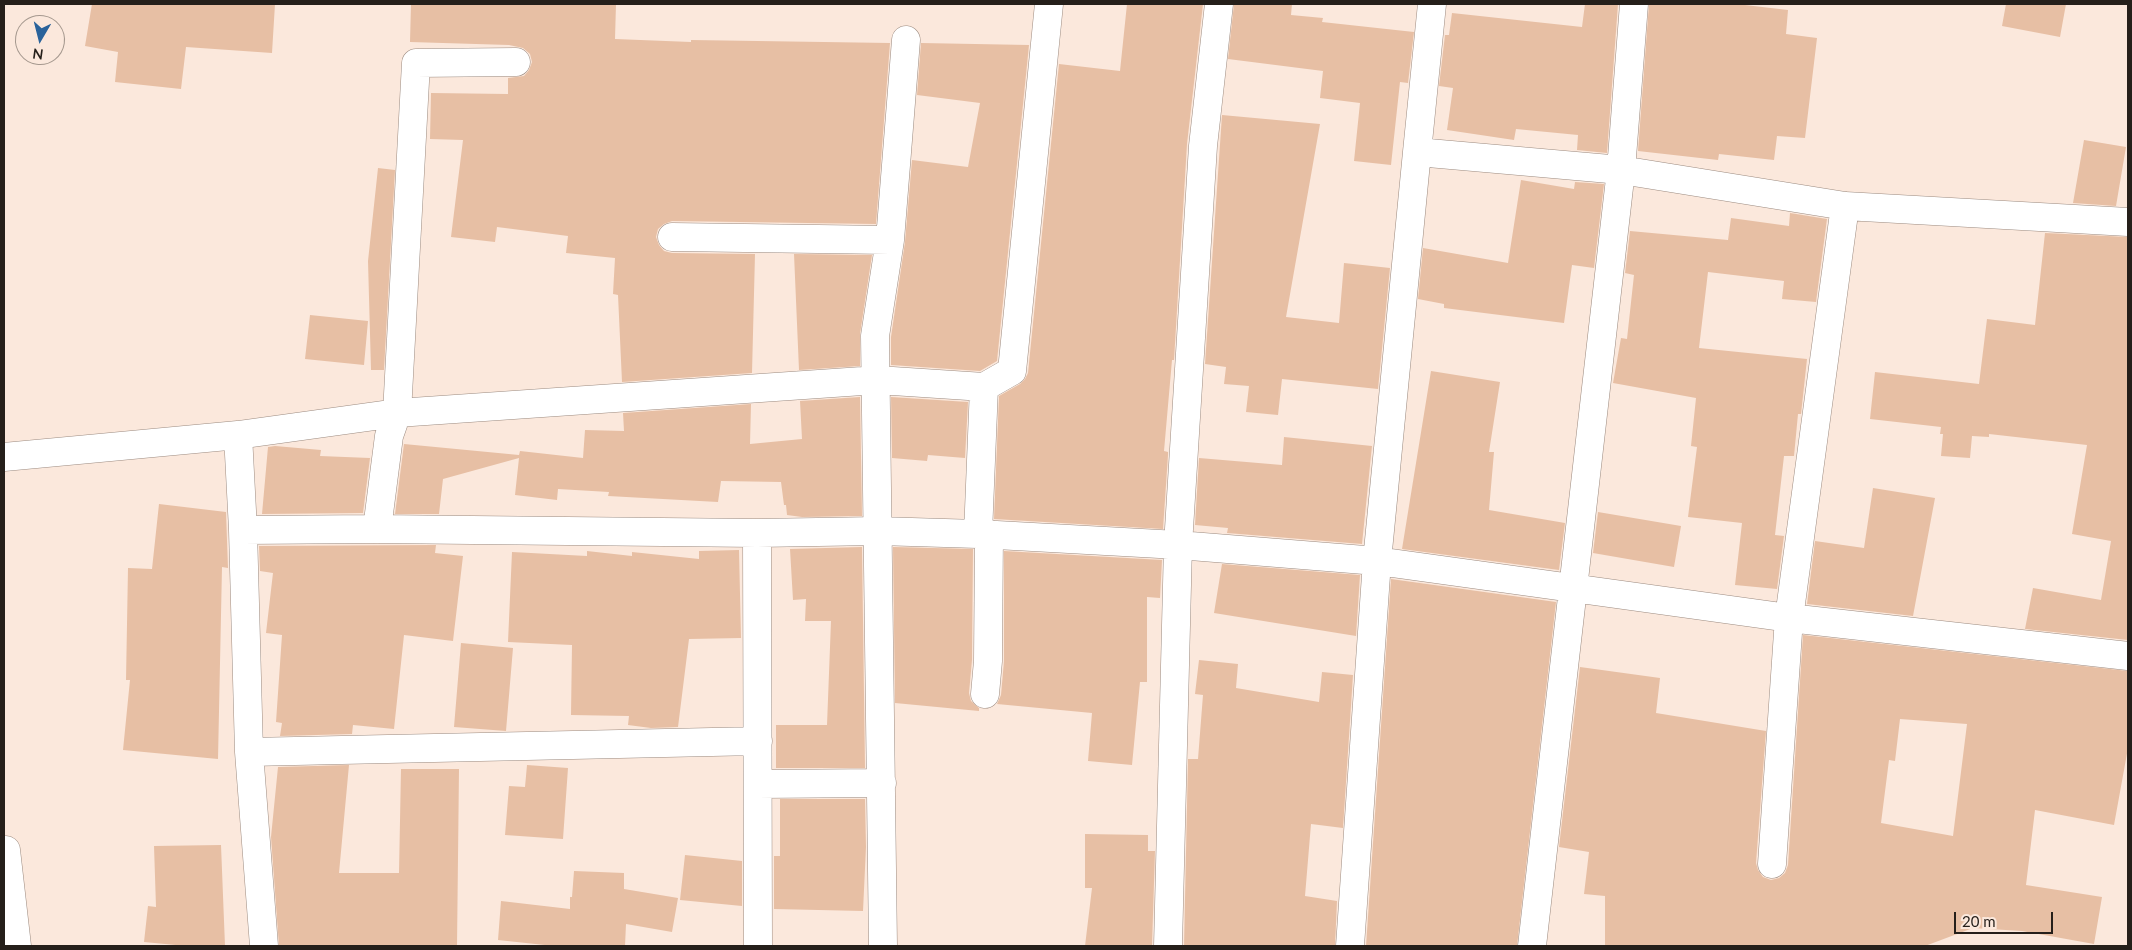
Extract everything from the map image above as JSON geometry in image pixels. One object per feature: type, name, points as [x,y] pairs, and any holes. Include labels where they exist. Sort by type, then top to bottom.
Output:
[{"type":"street","points":[[4,457],[238,435],[397,413],[877,380],[984,386],[1012,371],[1049,4]]},
{"type":"street","points":[[1168,946],[1178,545],[1203,146],[1219,4]]},
{"type":"street","points":[[1350,946],[1377,561],[1432,4]]},
{"type":"street","points":[[1532,946],[1621,170],[1634,4]]},
{"type":"street","points":[[883,946],[875,336],[890,240],[906,40]]},
{"type":"street","points":[[377,529],[389,436],[397,413],[416,62],[516,62]]},
{"type":"street","points":[[1417,152],[1621,170],[1845,206],[2128,222]]},
{"type":"street","points":[[1772,864],[1789,618],[1845,206]]},
{"type":"street","points":[[672,237],[890,240]]},
{"type":"street","points":[[984,386],[983,534],[988,661],[985,694]]},
{"type":"street","points":[[238,435],[244,530],[249,752],[264,946]]},
{"type":"street","points":[[244,530],[377,529],[757,534],[878,531],[983,534],[1178,545],[1377,561],[1789,618],[2128,656]]},
{"type":"street","points":[[757,534],[758,946]]},
{"type":"street","points":[[249,752],[758,741]]},
{"type":"street","points":[[758,784],[882,783]]},
{"type":"street","points":[[6,850],[17,946]]},
{"type":"building","points":[[92,4],[275,4],[272,53],[186,47],[181,89],[115,82],[118,52],[85,46]]},
{"type":"building","points":[[411,4],[616,4],[615,39],[691,42],[691,40],[890,43],[876,224],[672,221],[664,224],[658,229],[656,237],[664,251],[672,253],[755,254],[752,373],[622,382],[618,295],[613,294],[615,258],[566,253],[568,236],[497,227],[495,242],[451,237],[463,140],[430,139],[431,93],[508,94],[508,78],[524,76],[532,62],[530,54],[523,48],[509,45],[410,42]]},
{"type":"building","points":[[1127,4],[1203,4],[1187,144],[1174,360],[1172,360],[1164,451],[1168,452],[1168,455],[1163,529],[994,519],[999,396],[1020,384],[1028,373],[1059,64],[1120,71]]},
{"type":"building","points":[[1234,4],[1292,4],[1291,15],[1323,18],[1322,22],[1414,32],[1408,83],[1400,82],[1391,165],[1354,161],[1360,103],[1320,98],[1323,71],[1228,59]]},
{"type":"building","points":[[1585,4],[1618,4],[1607,153],[1577,150],[1578,135],[1516,129],[1514,140],[1447,130],[1453,88],[1439,86],[1445,35],[1449,35],[1452,13],[1582,27]]},
{"type":"building","points":[[1649,4],[1745,4],[1788,10],[1786,34],[1817,38],[1805,138],[1777,136],[1774,160],[1719,154],[1718,160],[1638,151]]},
{"type":"building","points":[[2006,4],[2066,4],[2060,37],[2002,26]]},
{"type":"building","points":[[921,43],[1029,45],[997,361],[980,371],[891,365],[891,337],[905,242],[912,160],[968,167],[980,103],[917,95]]},
{"type":"building","points":[[1222,115],[1320,124],[1286,317],[1339,323],[1344,263],[1390,268],[1378,389],[1282,379],[1278,415],[1246,412],[1249,386],[1224,384],[1226,367],[1205,364]]},
{"type":"building","points":[[2084,140],[2126,147],[2116,206],[2073,203]]},
{"type":"building","points":[[378,168],[395,170],[384,370],[371,370],[368,261]]},
{"type":"building","points":[[1521,180],[1574,189],[1575,182],[1604,184],[1594,268],[1572,265],[1564,323],[1444,308],[1444,304],[1418,299],[1423,248],[1508,263]]},
{"type":"building","points":[[1790,213],[1827,219],[1816,302],[1782,299],[1784,281],[1708,272],[1699,348],[1807,359],[1801,414],[1798,414],[1794,456],[1784,456],[1775,535],[1784,536],[1777,589],[1735,585],[1742,523],[1688,517],[1697,447],[1691,446],[1696,398],[1613,383],[1621,338],[1627,339],[1634,275],[1625,273],[1630,231],[1728,240],[1731,218],[1789,226]]},
{"type":"building","points":[[2045,233],[2128,237],[2128,640],[2025,629],[2033,588],[2101,600],[2111,541],[2072,534],[2087,445],[1989,434],[1989,437],[1972,436],[1970,458],[1941,456],[1943,434],[1940,434],[1941,427],[1870,419],[1875,372],[1979,384],[1987,319],[2035,325]]},
{"type":"building","points":[[794,254],[872,255],[860,334],[860,366],[799,370]]},
{"type":"building","points":[[310,315],[368,321],[364,365],[305,359]]},
{"type":"building","points":[[1431,371],[1500,382],[1489,452],[1494,452],[1489,510],[1565,523],[1559,570],[1402,549]]},
{"type":"building","points":[[860,397],[862,516],[802,517],[787,515],[781,482],[721,481],[718,502],[608,496],[609,492],[558,489],[557,500],[515,495],[519,458],[443,479],[439,514],[395,514],[404,444],[519,455],[520,451],[583,458],[585,430],[624,431],[623,413],[751,404],[750,444],[802,439],[800,401]]},
{"type":"building","points":[[891,397],[968,402],[965,458],[928,455],[927,461],[892,458]]},
{"type":"building","points":[[1284,437],[1372,446],[1362,544],[1227,533],[1228,528],[1195,525],[1199,458],[1282,465]]},
{"type":"building","points":[[268,447],[321,450],[320,456],[370,458],[363,513],[262,514]]},
{"type":"building","points":[[1873,488],[1935,498],[1913,616],[1807,604],[1815,541],[1864,548]]},
{"type":"building","points":[[159,504],[226,512],[228,568],[222,567],[218,759],[123,750],[130,680],[126,680],[128,568],[152,569]]},
{"type":"building","points":[[1598,512],[1681,526],[1674,567],[1593,553]]},
{"type":"building","points":[[436,545],[435,553],[463,556],[453,641],[404,635],[394,729],[353,725],[352,734],[280,736],[282,723],[276,722],[282,635],[266,633],[273,573],[260,571],[259,546]]},
{"type":"building","points":[[862,547],[865,768],[776,768],[776,725],[827,725],[831,621],[805,621],[806,599],[793,600],[790,549]]},
{"type":"building","points":[[893,547],[973,549],[972,660],[969,693],[971,701],[979,708],[979,711],[895,703]]},
{"type":"building","points":[[739,550],[741,638],[689,639],[678,727],[651,728],[628,725],[629,716],[571,715],[572,645],[508,642],[512,552],[587,556],[587,551],[632,556],[632,552],[699,559],[699,551]]},
{"type":"building","points":[[1004,551],[1162,560],[1160,598],[1147,597],[1147,682],[1140,682],[1132,765],[1088,761],[1092,713],[997,704],[1001,695],[1004,661]]},
{"type":"building","points":[[1222,564],[1360,575],[1356,636],[1214,613]]},
{"type":"building","points":[[1391,579],[1556,602],[1517,946],[1366,946]]},
{"type":"building","points":[[1803,635],[2128,671],[2128,748],[2114,825],[2035,810],[2026,885],[2102,897],[2094,944],[2022,931],[1973,928],[1925,946],[1605,946],[1605,896],[1584,894],[1589,852],[1559,847],[1580,667],[1660,678],[1656,713],[1766,731],[1756,863],[1763,877],[1771,880],[1779,878],[1785,873],[1788,865]],"holes":[[[1900,719],[1967,724],[1953,836],[1881,823],[1889,760],[1895,761]]]},
{"type":"building","points":[[461,643],[513,648],[506,731],[454,727]]},
{"type":"building","points":[[1199,660],[1238,664],[1236,688],[1319,702],[1322,672],[1353,675],[1343,828],[1311,824],[1305,896],[1337,901],[1335,946],[1184,946],[1188,759],[1198,759],[1203,695],[1195,694]]},
{"type":"building","points":[[349,765],[339,873],[399,873],[401,769],[459,769],[457,946],[279,946],[271,837],[278,767]]},
{"type":"building","points":[[527,765],[568,768],[563,839],[505,835],[509,786],[525,787]]},
{"type":"building","points":[[780,799],[865,799],[866,847],[863,911],[774,909],[774,856],[780,856]]},
{"type":"building","points":[[1085,834],[1148,835],[1148,851],[1155,851],[1152,946],[1085,946],[1092,888],[1085,888]]},
{"type":"building","points":[[221,845],[225,946],[186,946],[144,942],[148,906],[156,907],[154,846]]},
{"type":"building","points":[[685,855],[742,861],[742,906],[680,900]]},
{"type":"building","points":[[574,871],[624,873],[624,889],[678,898],[672,932],[626,924],[625,946],[554,946],[498,940],[501,901],[570,909]]}]
